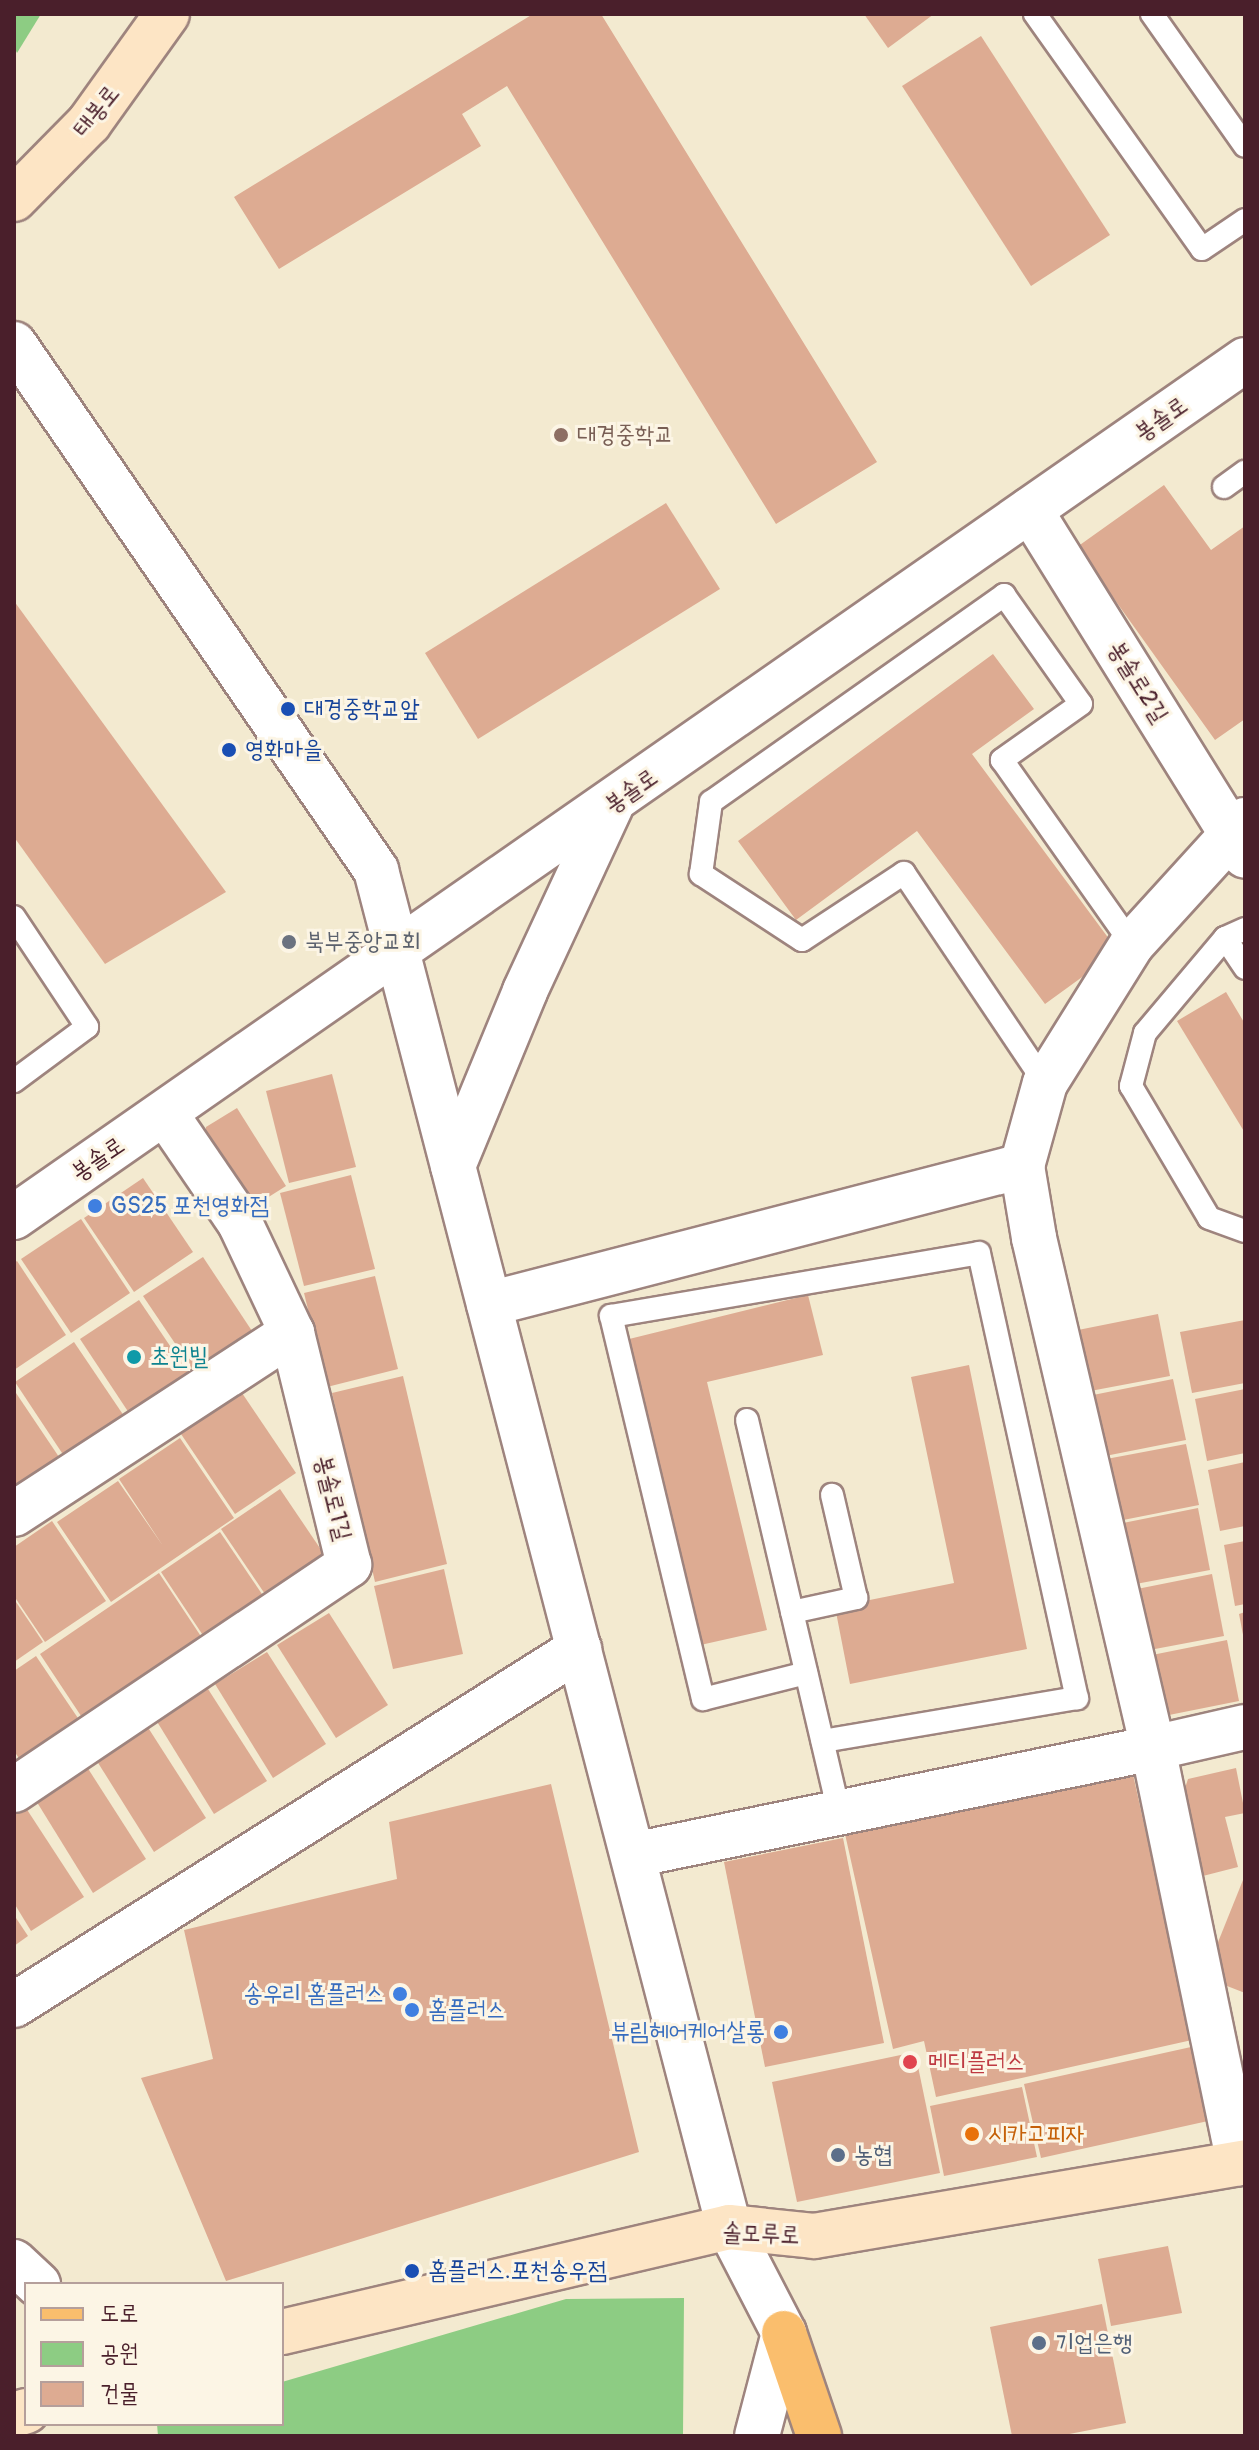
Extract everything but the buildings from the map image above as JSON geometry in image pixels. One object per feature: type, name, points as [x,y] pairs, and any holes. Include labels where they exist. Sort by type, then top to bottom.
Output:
[{"type":"main road","name":"태봉로","points":[[14,199],[89,123],[167,14]]},
{"type":"main road","name":"솔모루로","points":[[284,2332],[729,2227],[814,2236],[1242,2162]]},
{"type":"main road","points":[[784,2333],[819,2436]]},
{"type":"street","points":[[14,344],[376,870],[729,2227],[784,2333],[757,2436]]},
{"type":"street","name":"봉솔로","points":[[14,1217],[396,947],[612,805],[1245,360]]},
{"type":"street","name":"봉솔로2길","points":[[1030,510],[1240,836]]},
{"type":"street","points":[[453,1166],[525,991],[612,805]]},
{"type":"street","points":[[1240,836],[1132,944],[1045,1083],[1022,1166],[1034,1238],[1153,1748],[1242,2162]]},
{"type":"street","name":"봉솔로1길","points":[[14,1790],[349,1565],[292,1333],[240,1223],[165,1113]]},
{"type":"street","points":[[489,1304],[1022,1166]]},
{"type":"street","points":[[14,1514],[292,1333]]},
{"type":"street","points":[[14,2005],[579,1649]]},
{"type":"street","points":[[633,1855],[1245,1727]]},
{"type":"street","points":[[14,2262],[36,2282]]},
{"type":"lane","points":[[1035,14],[1202,249],[1245,220]]},
{"type":"lane","points":[[1152,14],[1245,146]]},
{"type":"lane","points":[[1224,487],[1245,472]]},
{"type":"lane","points":[[1045,1083],[904,873],[802,940],[701,874],[711,802],[1004,595],[1081,704],[1002,760],[1132,944]]},
{"type":"lane","points":[[14,917],[87,1027],[14,1081]]},
{"type":"lane","points":[[1235,933],[1245,968]]},
{"type":"lane","points":[[1235,933],[1145,1033],[1131,1086],[1209,1218],[1245,1231]]},
{"type":"lane","points":[[806,1673],[703,1699],[611,1316],[979,1253],[1077,1698],[823,1741]]},
{"type":"lane","points":[[747,1420],[839,1812]]},
{"type":"lane","points":[[792,1612],[856,1598],[832,1495]]},
{"type":"green space","points":[[14,14],[41,14],[17,53],[14,47]]},
{"type":"green space","points":[[684,2298],[683,2436],[158,2436],[157,2426],[284,2426],[284,2381],[566,2299]]},
{"type":"place","name":"대경중학교","points":[[561,435]]},
{"type":"place","name":"대경중학교앞","points":[[288,709]]},
{"type":"place","name":"영화마을","points":[[229,750]]},
{"type":"place","name":"북부중앙교회","points":[[289,942]]},
{"type":"place","name":"GS25 포천영화점","points":[[95,1206]]},
{"type":"place","name":"초원빌","points":[[134,1357]]},
{"type":"place","name":"송우리 홈플러스","points":[[400,1994]]},
{"type":"place","name":"홈플러스","points":[[412,2010]]},
{"type":"place","name":"뷰림헤어케어살롱","points":[[781,2032]]},
{"type":"place","name":"메디플러스","points":[[910,2062]]},
{"type":"place","name":"시카고피자","points":[[972,2134]]},
{"type":"place","name":"농협","points":[[838,2155]]},
{"type":"place","name":"홈플러스.포천송우점","points":[[412,2271]]},
{"type":"place","name":"기업은행","points":[[1039,2343]]}]
